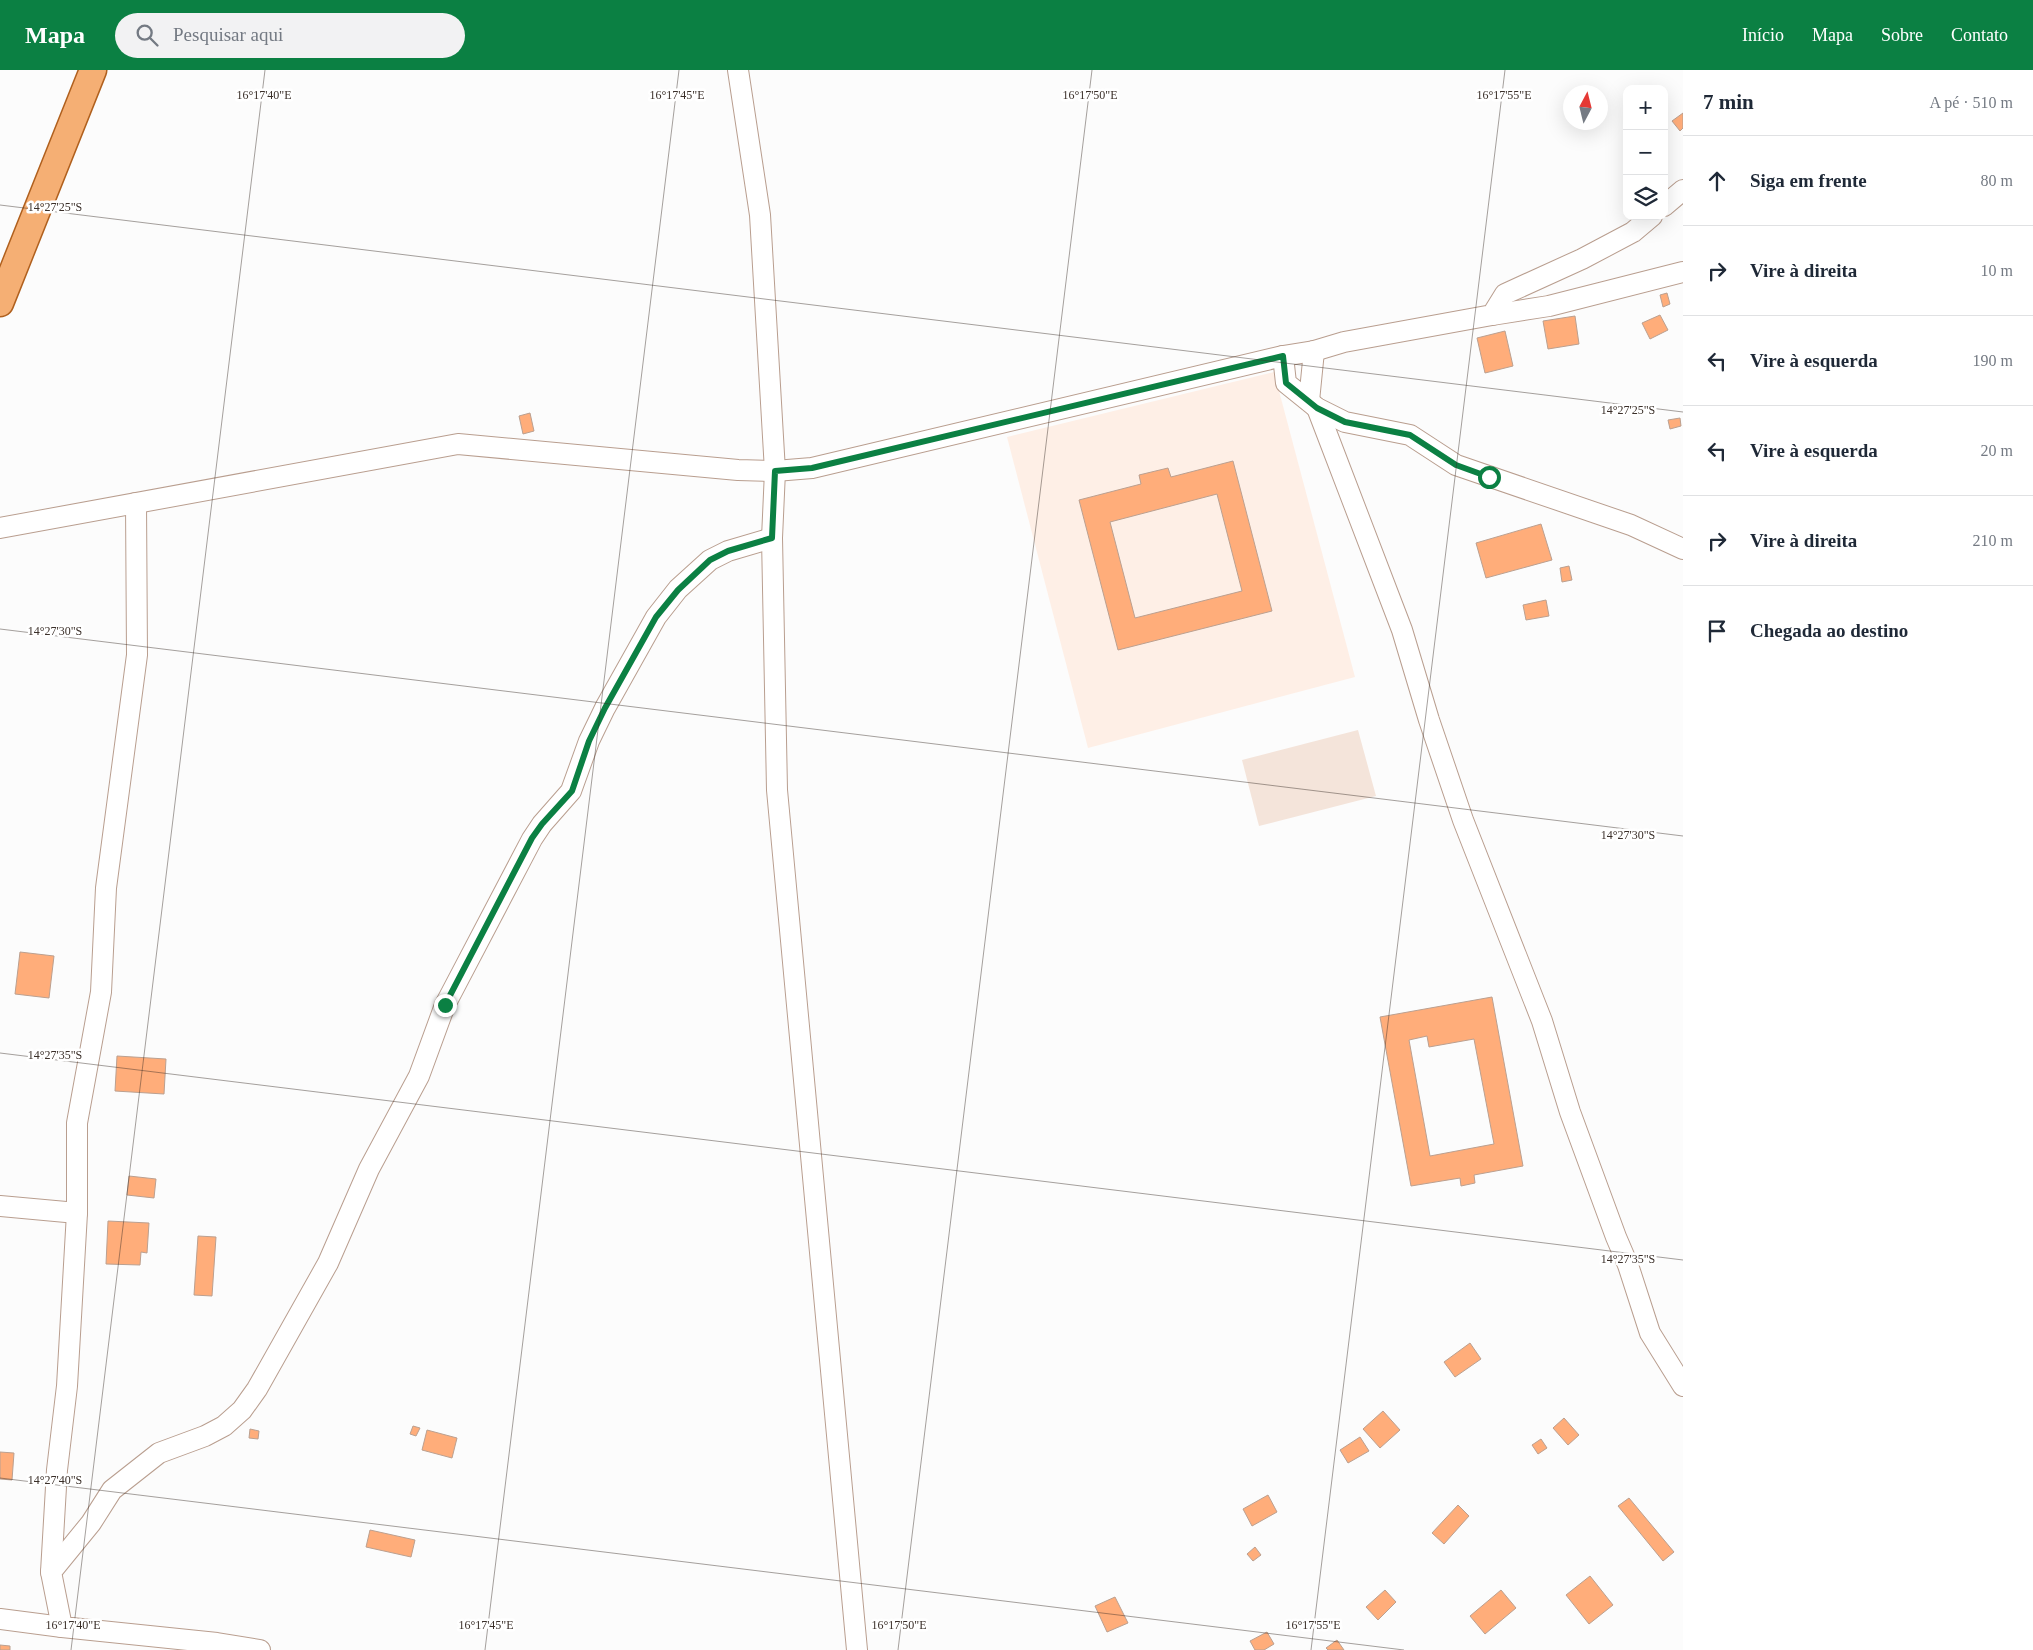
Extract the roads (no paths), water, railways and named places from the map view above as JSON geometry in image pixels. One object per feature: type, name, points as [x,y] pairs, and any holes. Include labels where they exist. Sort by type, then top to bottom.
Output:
[{"type":"main road","points":[[0,303],[93,70]]},
{"type":"street","points":[[738,70],[760,215],[775,471],[772,538],[777,790],[857,1650]]},
{"type":"street","points":[[1668,203],[1683,190]]},
{"type":"street","points":[[1492,315],[1500,298],[1505,294],[1582,259],[1633,232],[1647,220]]},
{"type":"street","points":[[0,528],[458,444],[738,470],[775,471],[812,468],[1283,356],[1314,352],[1344,342],[1549,306],[1683,272]]},
{"type":"street","points":[[1314,352],[1313,404],[1402,630],[1429,720],[1463,820],[1542,1021],[1570,1112],[1616,1237],[1628,1264],[1650,1333],[1683,1386]]},
{"type":"street","points":[[1283,356],[1286,383],[1313,404],[1345,422],[1410,435],[1456,465],[1631,525],[1683,549]]},
{"type":"street","points":[[62,1627],[51,1572],[57,1470],[67,1386],[77,1213],[77,1123],[101,992],[106,888],[137,655],[136,503]]},
{"type":"street","points":[[51,1572],[91,1523],[112,1490],[159,1453],[205,1436],[224,1426],[242,1410],[252,1396],[328,1263],[369,1169],[419,1076],[445,1005],[462,971],[532,838],[572,791],[589,741],[601,716],[656,617],[678,590],[710,560],[728,551],[772,538]]},
{"type":"street","points":[[0,1206],[77,1213]]},
{"type":"street","points":[[0,1618],[62,1627],[217,1643],[260,1650]]}]
